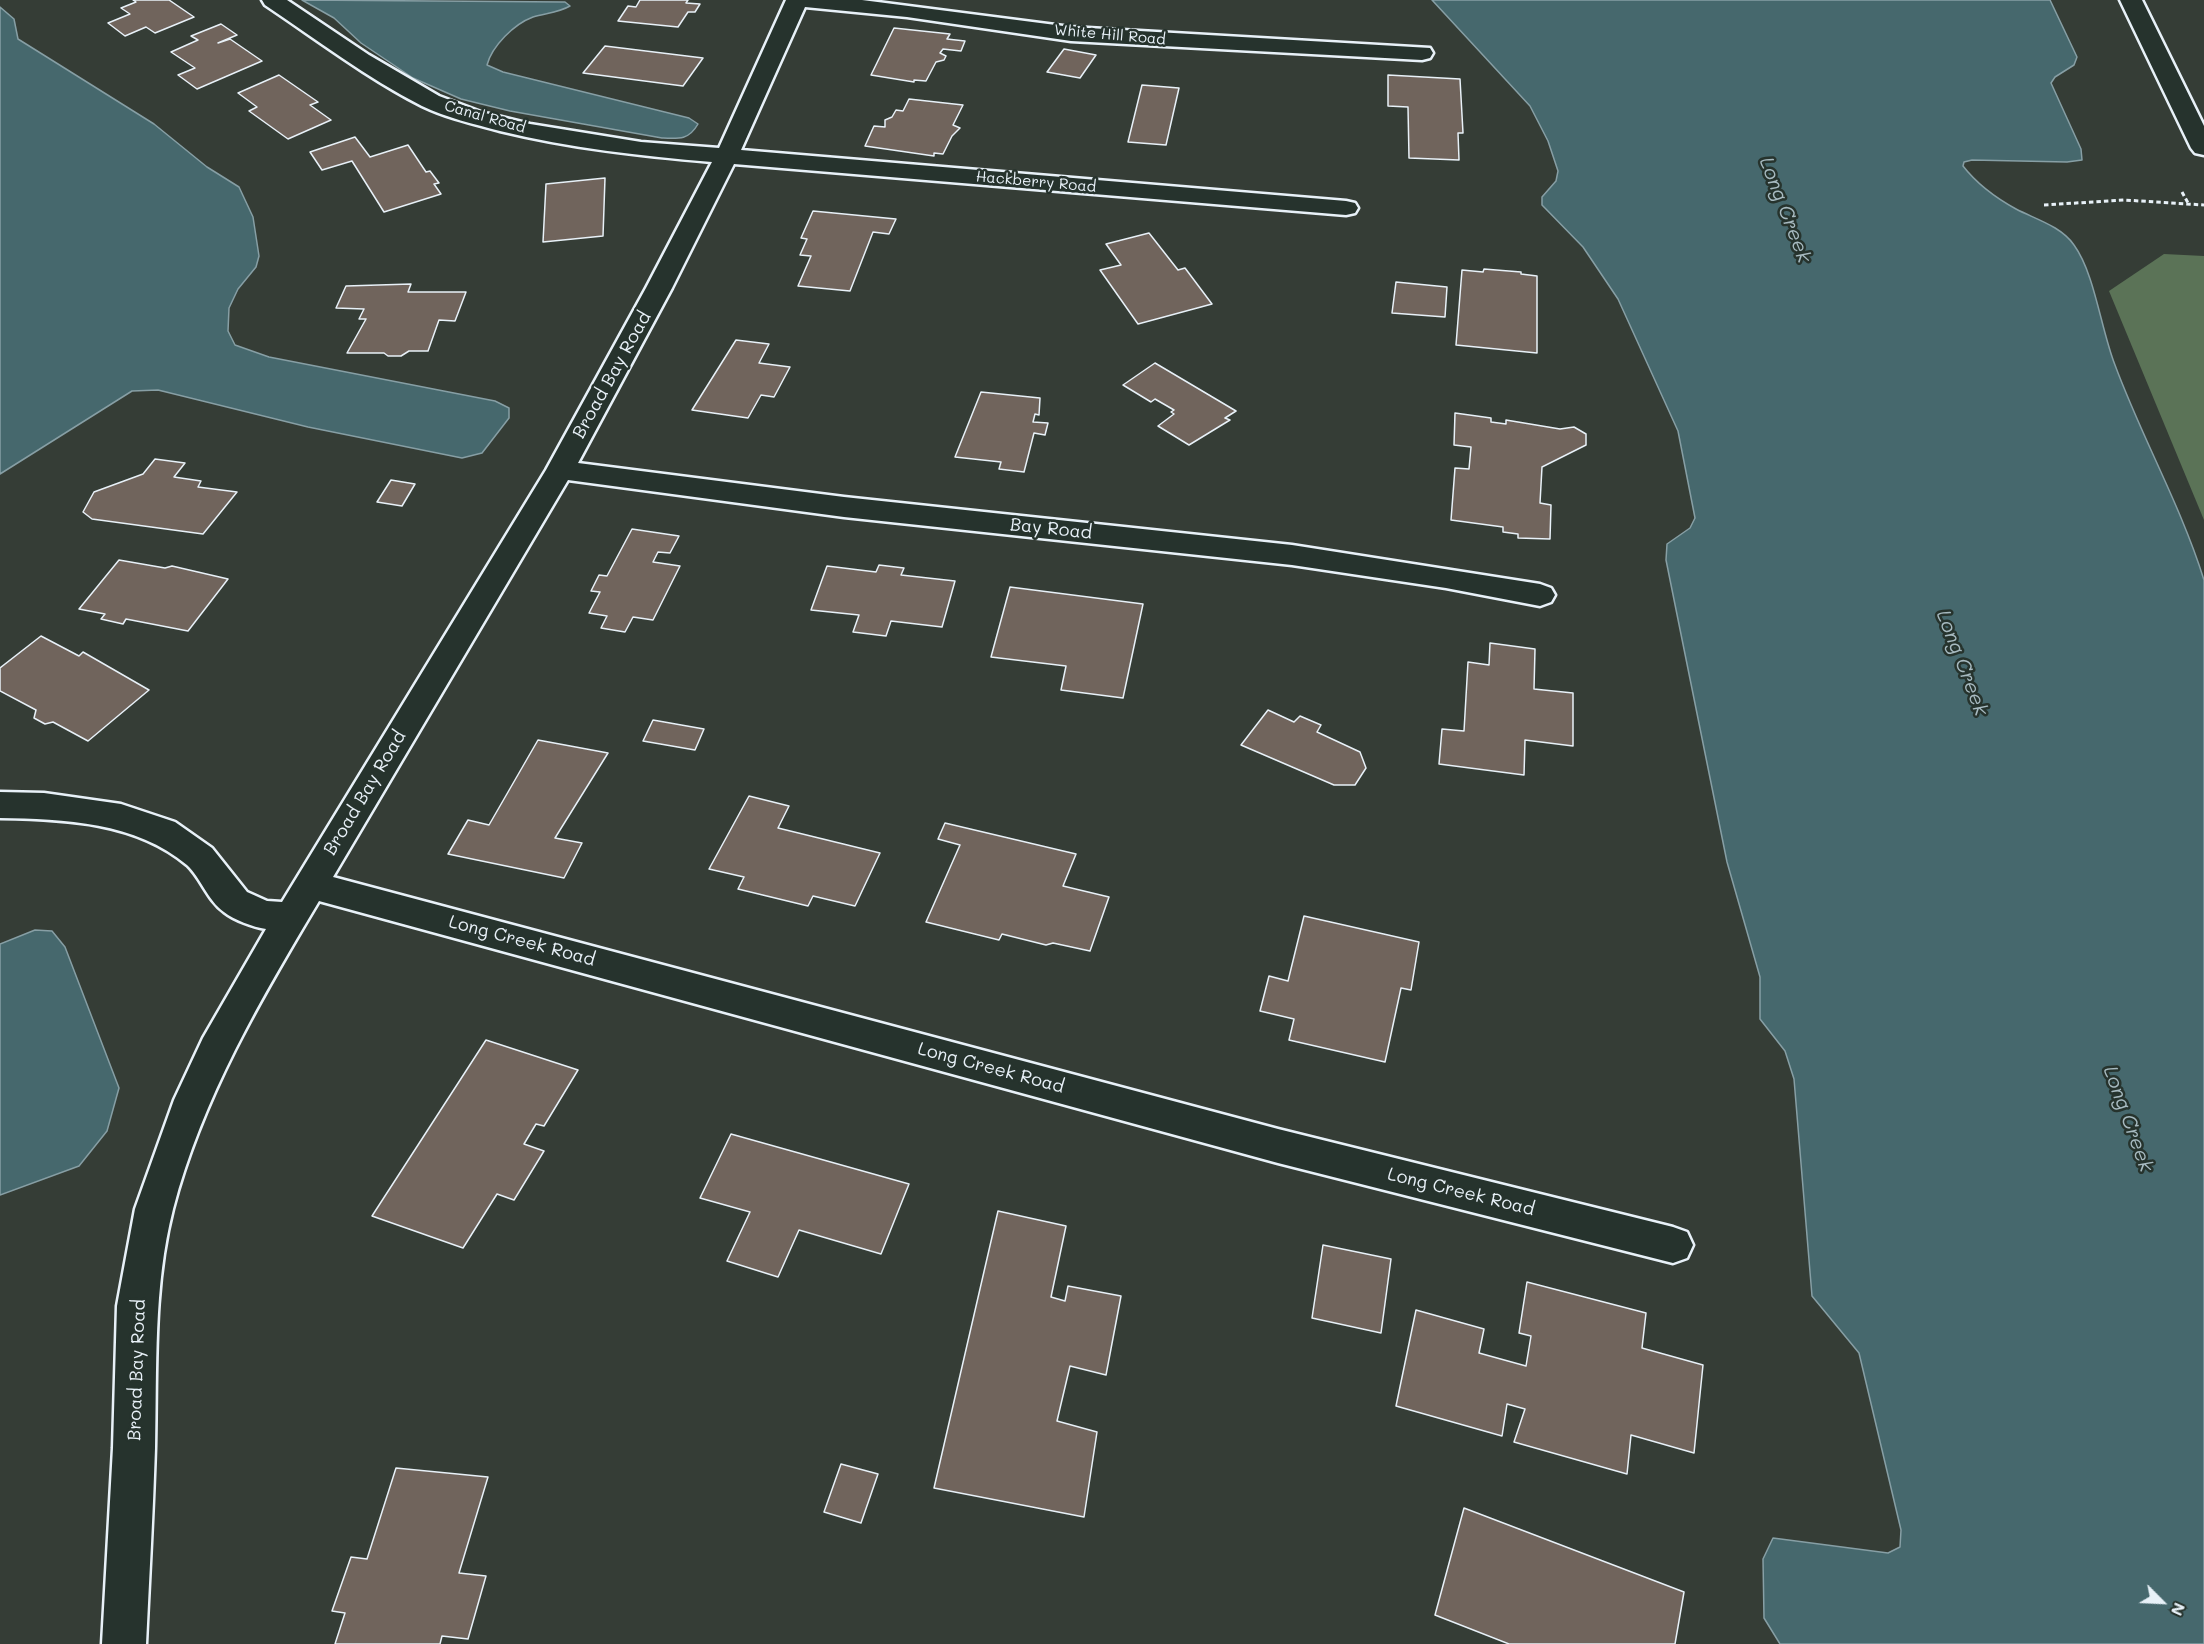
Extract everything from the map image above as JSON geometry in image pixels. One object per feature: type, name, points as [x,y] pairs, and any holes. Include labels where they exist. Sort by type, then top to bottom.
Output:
[{"type":"street","name":"Canal Road","points":[[273,0],[362,60],[431,101],[473,117],[530,131],[593,142],[726,156]]},
{"type":"street","name":"Broad Bay Road","points":[[124,1644],[134,1448],[137,1306],[154,1209],[192,1100],[216,1049],[310,885],[560,470],[659,288],[740,130],[799,0]]},
{"type":"street","name":"White Hill Road","points":[[799,0],[907,11],[1071,34],[1422,53]]},
{"type":"street","points":[[2131,0],[2203,148]]},
{"type":"street","name":"Hackberry Road","points":[[726,156],[1346,208]]},
{"type":"street","name":"Bay Road","points":[[560,470],[844,507],[1292,555],[1446,578],[1540,595]]},
{"type":"street","points":[[0,805],[44,806],[121,817],[163,831],[200,857],[235,902],[263,915],[291,918]]},
{"type":"street","name":"Long Creek Road","points":[[310,885],[1278,1146],[1673,1245]]},
{"type":"path","points":[[2182,192],[2189,204]]},
{"type":"path","points":[[2044,205],[2082,199],[2147,199],[2204,205]]},
{"type":"green space","points":[[2164,254],[2204,256],[2204,520],[2109,291]]},
{"type":"water","points":[[302,0],[565,2],[570,6],[533,17],[511,30],[494,50],[487,65],[503,72],[689,118],[698,124],[687,136],[662,138],[510,111],[461,99],[413,78],[361,43],[334,18]]},
{"type":"water","name":"Long Creek","points":[[1432,0],[2050,0],[2077,57],[2074,65],[2055,77],[2051,83],[2081,149],[2082,160],[2067,162],[1972,160],[1964,162],[1963,166],[1981,185],[2001,200],[2069,238],[2081,257],[2093,286],[2115,365],[2184,525],[2204,580],[2204,1644],[1780,1644],[1764,1618],[1763,1559],[1773,1538],[1888,1553],[1900,1547],[1901,1530],[1859,1353],[1812,1296],[1794,1079],[1785,1051],[1760,1019],[1760,977],[1727,862],[1666,560],[1667,544],[1690,528],[1695,518],[1678,431],[1618,299],[1583,247],[1542,205],[1542,197],[1556,181],[1558,171],[1548,141],[1530,106]]},
{"type":"water","points":[[0,7],[14,19],[18,39],[154,124],[207,167],[239,187],[253,217],[259,256],[256,267],[238,289],[229,308],[228,331],[235,345],[269,357],[495,401],[509,408],[509,418],[482,453],[462,458],[308,427],[158,390],[132,391],[0,474]]},
{"type":"water","points":[[35,930],[52,931],[65,947],[119,1088],[107,1131],[79,1166],[0,1195],[0,944]]},
{"type":"building","points":[[133,0],[169,0],[194,17],[155,33],[146,27],[125,36],[108,23],[130,14],[121,8],[136,2]]},
{"type":"building","points":[[640,0],[688,0],[686,3],[700,4],[695,12],[688,12],[678,27],[618,21],[628,6],[636,7]]},
{"type":"building","points":[[221,24],[237,35],[218,43],[230,39],[262,61],[197,89],[178,75],[195,68],[171,52],[198,40],[191,36]]},
{"type":"building","points":[[894,28],[950,34],[947,39],[965,41],[961,51],[943,49],[940,53],[946,56],[944,60],[936,62],[926,81],[914,80],[914,82],[871,75]]},
{"type":"building","points":[[605,46],[703,58],[683,86],[583,73]]},
{"type":"building","points":[[1064,49],[1096,55],[1080,78],[1047,72]]},
{"type":"building","points":[[279,75],[318,102],[310,105],[331,120],[288,139],[249,111],[257,107],[238,93]]},
{"type":"building","points":[[1388,75],[1460,79],[1463,133],[1458,133],[1459,160],[1409,158],[1408,107],[1388,106]]},
{"type":"building","points":[[1142,85],[1179,88],[1166,145],[1128,142]]},
{"type":"building","points":[[909,99],[963,105],[953,125],[960,128],[952,136],[943,154],[934,153],[934,156],[865,146],[874,126],[885,127],[885,120],[892,117],[896,110],[903,111]]},
{"type":"building","points":[[355,137],[370,157],[408,145],[426,172],[430,171],[439,183],[434,184],[441,194],[384,212],[352,161],[322,170],[310,152]]},
{"type":"building","points":[[605,178],[603,236],[543,242],[546,184]]},
{"type":"building","points":[[813,211],[896,219],[889,234],[873,232],[850,291],[798,286],[811,256],[800,255],[807,239],[801,238]]},
{"type":"building","points":[[1149,233],[1178,270],[1185,268],[1212,304],[1138,324],[1100,270],[1121,265],[1106,244]]},
{"type":"building","points":[[1484,269],[1521,272],[1521,274],[1537,276],[1537,353],[1456,345],[1462,270],[1483,272]]},
{"type":"building","points":[[1396,282],[1447,287],[1445,317],[1392,313]]},
{"type":"building","points":[[411,284],[408,292],[466,292],[455,321],[439,320],[428,351],[409,351],[401,356],[388,356],[384,353],[347,353],[366,319],[359,319],[364,309],[336,308],[346,286]]},
{"type":"building","points":[[736,340],[769,344],[759,363],[790,367],[774,397],[761,395],[748,418],[692,410]]},
{"type":"building","points":[[1155,363],[1236,411],[1225,418],[1230,420],[1189,445],[1158,426],[1174,414],[1171,412],[1174,410],[1155,399],[1151,402],[1123,385]]},
{"type":"building","points":[[981,392],[1040,398],[1039,415],[1035,414],[1033,422],[1048,423],[1045,435],[1034,433],[1024,472],[999,469],[1001,462],[955,457]]},
{"type":"building","points":[[1455,413],[1491,418],[1491,422],[1506,424],[1506,420],[1560,429],[1574,427],[1586,434],[1586,445],[1542,467],[1540,503],[1551,505],[1550,539],[1518,538],[1518,534],[1503,532],[1503,527],[1451,520],[1455,468],[1469,469],[1471,447],[1454,445]]},
{"type":"building","points":[[155,459],[185,463],[174,477],[201,481],[198,487],[237,492],[203,534],[92,519],[83,512],[94,492],[143,474]]},
{"type":"building","points":[[391,480],[415,484],[402,506],[377,502]]},
{"type":"building","points":[[632,529],[679,536],[670,553],[658,552],[653,562],[680,566],[653,620],[633,617],[625,632],[601,628],[607,616],[589,613],[600,592],[591,591],[599,575],[607,576]]},
{"type":"building","points":[[119,560],[165,568],[172,566],[228,579],[188,631],[126,619],[123,624],[101,619],[105,614],[79,609]]},
{"type":"building","points":[[879,565],[904,568],[901,575],[955,581],[942,627],[891,621],[886,636],[853,632],[859,615],[811,610],[827,566],[876,572]]},
{"type":"building","points":[[1010,587],[1143,604],[1123,698],[1061,690],[1066,666],[991,657]]},
{"type":"building","points":[[41,636],[79,656],[83,652],[149,690],[88,741],[53,722],[45,724],[34,718],[36,710],[0,691],[0,668]]},
{"type":"building","points":[[1490,643],[1535,649],[1534,689],[1573,693],[1573,746],[1525,740],[1524,775],[1439,764],[1442,729],[1464,731],[1468,662],[1489,665]]},
{"type":"building","points":[[1268,710],[1294,722],[1300,716],[1321,725],[1317,732],[1360,752],[1366,768],[1355,785],[1334,785],[1241,745]]},
{"type":"building","points":[[653,720],[704,729],[695,750],[643,741]]},
{"type":"building","points":[[538,740],[608,753],[555,838],[582,843],[564,878],[448,854],[468,820],[489,825]]},
{"type":"building","points":[[749,796],[789,806],[778,828],[880,853],[855,906],[813,896],[808,906],[738,889],[744,877],[709,869]]},
{"type":"building","points":[[945,823],[1076,854],[1063,886],[1109,897],[1090,951],[1053,943],[1046,945],[1002,934],[999,940],[926,922],[960,845],[938,839]]},
{"type":"building","points":[[1304,916],[1419,942],[1411,990],[1401,988],[1385,1062],[1289,1040],[1294,1019],[1260,1011],[1269,976],[1288,981]]},
{"type":"building","points":[[486,1040],[578,1070],[544,1126],[536,1124],[524,1144],[544,1151],[514,1200],[497,1194],[463,1248],[372,1216]]},
{"type":"building","points":[[731,1134],[909,1184],[881,1254],[799,1230],[778,1277],[727,1261],[750,1212],[700,1198]]},
{"type":"building","points":[[998,1211],[1066,1226],[1051,1297],[1065,1301],[1068,1286],[1121,1296],[1106,1375],[1070,1366],[1057,1421],[1097,1432],[1084,1517],[934,1488]]},
{"type":"building","points":[[1323,1245],[1391,1259],[1381,1333],[1312,1318]]},
{"type":"building","points":[[1527,1282],[1646,1313],[1642,1348],[1703,1365],[1694,1453],[1631,1435],[1627,1474],[1514,1442],[1525,1409],[1507,1404],[1502,1436],[1396,1406],[1416,1310],[1484,1329],[1479,1353],[1526,1366],[1531,1336],[1519,1333]]},
{"type":"building","points":[[841,1464],[878,1474],[861,1523],[824,1512]]},
{"type":"building","points":[[396,1468],[488,1477],[459,1573],[486,1576],[468,1639],[442,1636],[440,1644],[335,1644],[345,1613],[332,1611],[351,1557],[367,1559]]},
{"type":"building","points":[[1464,1508],[1684,1592],[1675,1644],[1509,1644],[1435,1615]]}]
